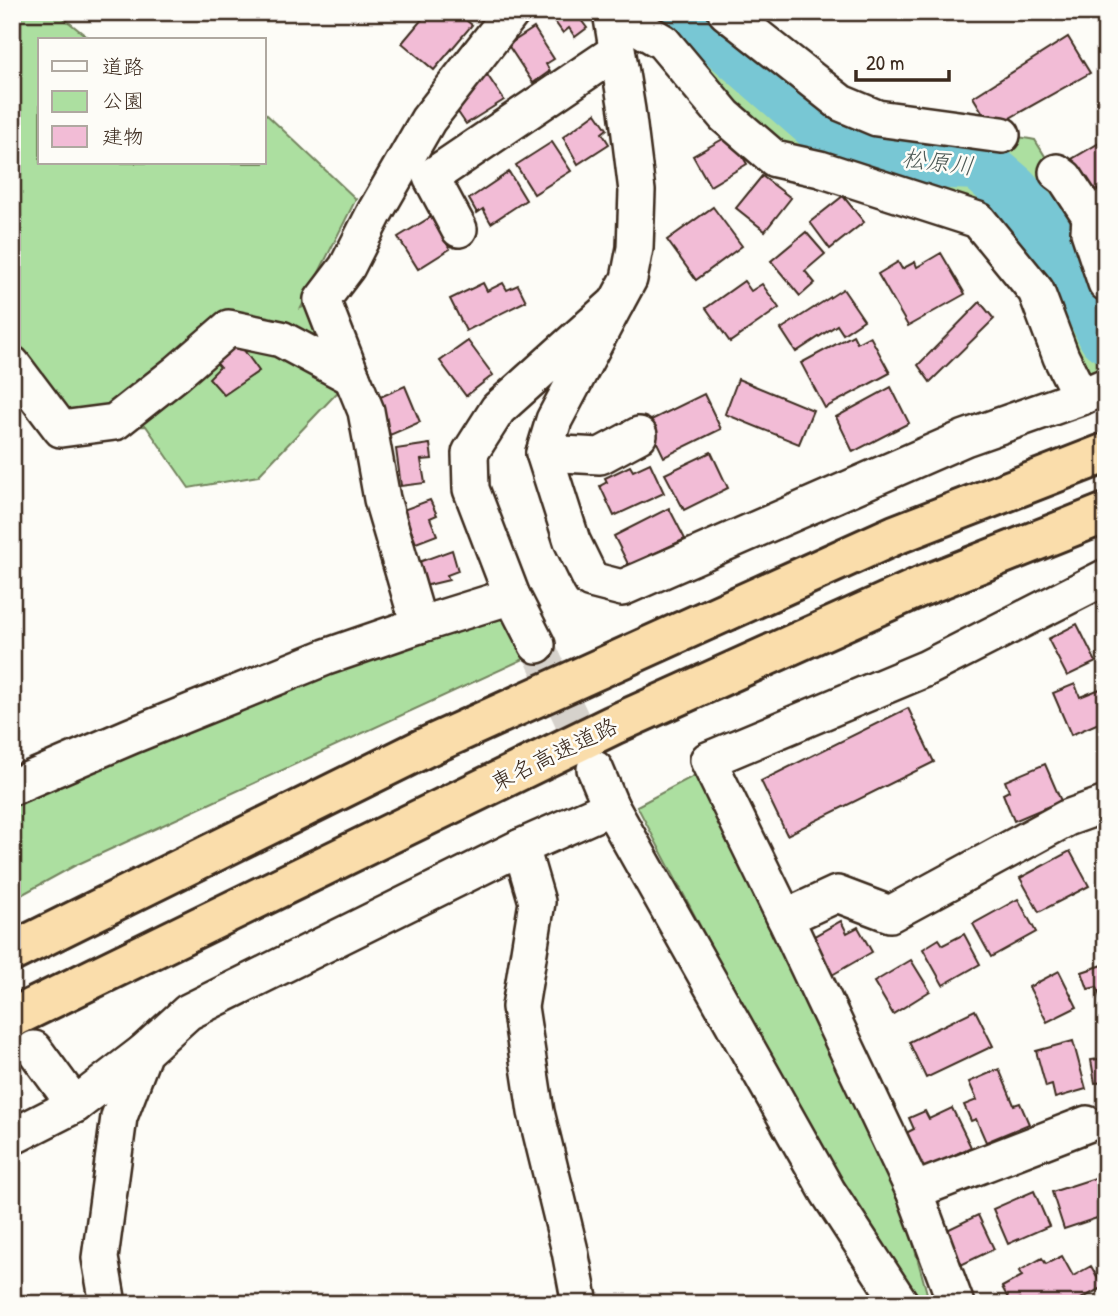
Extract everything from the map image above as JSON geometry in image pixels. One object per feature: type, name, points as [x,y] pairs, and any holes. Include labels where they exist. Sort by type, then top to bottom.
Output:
[{"type":"highway","points":[[12,952],[436,742],[895,536],[1106,453]]},
{"type":"highway","name":"東名高速道路","points":[[12,1017],[613,725],[920,587],[1106,513]]},
{"type":"street","points":[[419,625],[382,499],[366,411],[322,300],[346,267],[428,120],[512,12]]},
{"type":"street","points":[[611,12],[663,42],[725,116],[775,159],[820,169],[978,220],[1036,291],[1061,357],[1094,392],[965,438],[622,588],[591,580],[572,541],[544,453],[554,420],[629,279],[635,248],[636,191],[627,110],[611,12]]},
{"type":"street","points":[[726,12],[841,103],[877,118],[1002,135]]},
{"type":"street","points":[[459,229],[431,177],[617,51]]},
{"type":"street","points":[[1057,172],[1098,212],[1089,232],[1106,283]]},
{"type":"street","points":[[537,645],[512,596],[471,489],[470,453],[498,409],[616,303]]},
{"type":"street","points":[[12,365],[61,429],[115,422],[229,328],[281,339],[352,377]]},
{"type":"street","points":[[544,453],[600,456],[639,435]]},
{"type":"street","points":[[956,1304],[914,1191],[708,760],[925,669],[1106,577]]},
{"type":"street","points":[[12,787],[326,657],[512,596]]},
{"type":"street","points":[[595,769],[611,807],[828,1192],[901,1304]]},
{"type":"street","points":[[785,919],[837,894],[890,914],[1067,818],[1106,804]]},
{"type":"street","points":[[12,1137],[75,1105],[144,1052],[188,1012],[521,847],[611,807]]},
{"type":"street","points":[[521,847],[537,902],[520,1007],[536,1112],[580,1304]]},
{"type":"street","points":[[34,1049],[75,1105]]},
{"type":"street","points":[[108,1304],[100,1258],[111,1164],[119,1117],[144,1052]]},
{"type":"street","points":[[914,1191],[1087,1124]]},
{"type":"green space","points":[[12,12],[56,12],[88,38],[38,38],[38,164],[266,164],[266,114],[356,199],[301,308],[314,302],[352,377],[258,476],[189,488],[146,426],[61,429],[12,341]]},
{"type":"green space","points":[[623,12],[723,12],[828,101],[1035,140],[1106,255],[1106,367],[1079,376],[1005,241],[769,154]]},
{"type":"green space","points":[[481,613],[507,620],[528,657],[74,866],[12,900],[12,790]]},
{"type":"green space","points":[[699,773],[900,1196],[930,1304],[881,1304],[834,1180],[637,806]]},
{"type":"building","points":[[428,12],[456,12],[472,25],[434,70],[402,43]]},
{"type":"building","points":[[548,12],[575,12],[587,28],[575,37],[569,28],[563,33]]},
{"type":"building","points":[[534,28],[554,59],[546,64],[550,71],[533,83],[508,45]]},
{"type":"building","points":[[1068,37],[1090,73],[992,128],[973,97]]},
{"type":"building","points":[[486,73],[504,100],[466,124],[451,102]]},
{"type":"building","points":[[596,113],[607,129],[602,133],[609,144],[578,164],[563,137]]},
{"type":"building","points":[[730,135],[747,164],[710,186],[693,156]]},
{"type":"building","points":[[1106,139],[1106,192],[1093,199],[1072,159]]},
{"type":"building","points":[[552,142],[571,171],[534,194],[516,165]]},
{"type":"building","points":[[509,172],[526,200],[491,223],[483,209],[477,213],[469,199]]},
{"type":"building","points":[[762,176],[791,198],[765,231],[736,208]]},
{"type":"building","points":[[843,196],[864,222],[830,249],[810,222]]},
{"type":"building","points":[[713,207],[742,246],[696,280],[667,240]]},
{"type":"building","points":[[431,217],[450,249],[418,269],[398,237]]},
{"type":"building","points":[[806,232],[825,254],[805,271],[815,283],[800,296],[771,261]]},
{"type":"building","points":[[941,253],[965,294],[908,326],[878,274],[898,262],[902,269],[915,262],[917,267]]},
{"type":"building","points":[[744,281],[751,291],[762,284],[779,308],[730,342],[706,308]]},
{"type":"building","points":[[483,283],[487,291],[503,283],[507,290],[518,285],[526,301],[466,331],[450,299]]},
{"type":"building","points":[[843,289],[864,320],[843,334],[837,325],[796,352],[781,329]]},
{"type":"building","points":[[980,302],[994,319],[930,382],[918,365]]},
{"type":"building","points":[[853,335],[857,343],[870,336],[890,373],[825,408],[801,363]]},
{"type":"building","points":[[468,341],[493,375],[466,396],[440,361]]},
{"type":"building","points":[[238,342],[259,371],[224,395],[209,378],[220,367],[214,360]]},
{"type":"building","points":[[738,379],[813,410],[799,444],[725,414]]},
{"type":"building","points":[[405,386],[420,422],[390,435],[378,398]]},
{"type":"building","points":[[891,387],[909,423],[853,452],[836,417]]},
{"type":"building","points":[[704,394],[721,429],[664,457],[647,422]]},
{"type":"building","points":[[430,444],[432,459],[421,460],[425,483],[401,486],[396,449]]},
{"type":"building","points":[[711,452],[728,488],[684,510],[665,474]]},
{"type":"building","points":[[650,463],[664,493],[614,516],[600,486],[607,482],[605,478],[630,466],[633,471]]},
{"type":"building","points":[[430,500],[437,515],[430,518],[437,535],[416,543],[403,510]]},
{"type":"building","points":[[669,508],[685,539],[629,566],[614,536]]},
{"type":"building","points":[[452,550],[458,571],[447,575],[449,580],[424,586],[416,563]]},
{"type":"building","points":[[1077,624],[1096,662],[1067,676],[1048,639]]},
{"type":"building","points":[[1075,684],[1080,697],[1105,687],[1106,720],[1071,735],[1053,693]]},
{"type":"building","points":[[908,708],[934,762],[787,835],[761,781]]},
{"type":"building","points":[[1045,764],[1061,801],[1014,821],[1003,794],[1009,791],[1005,781]]},
{"type":"building","points":[[1070,851],[1089,886],[1039,912],[1020,878]]},
{"type":"building","points":[[1018,899],[1036,932],[991,957],[973,924]]},
{"type":"building","points":[[841,921],[847,933],[858,927],[872,952],[832,975],[811,938]]},
{"type":"building","points":[[964,934],[980,964],[943,985],[923,949],[939,939],[943,945]]},
{"type":"building","points":[[911,960],[930,991],[893,1014],[874,982]]},
{"type":"building","points":[[1106,964],[1104,1010],[1097,987],[1088,989],[1082,972]]},
{"type":"building","points":[[1059,971],[1077,1007],[1047,1022],[1029,987]]},
{"type":"building","points":[[975,1010],[993,1046],[926,1078],[909,1042]]},
{"type":"building","points":[[1073,1041],[1086,1089],[1055,1098],[1052,1085],[1046,1087],[1036,1051]]},
{"type":"building","points":[[1106,1058],[1106,1082],[1095,1083],[1091,1060]]},
{"type":"building","points":[[999,1069],[1014,1105],[1020,1103],[1029,1124],[986,1142],[976,1119],[971,1121],[964,1105],[977,1100],[969,1082]]},
{"type":"building","points":[[952,1108],[971,1147],[917,1173],[900,1136],[914,1129],[909,1118],[925,1111],[929,1119]]},
{"type":"building","points":[[1095,1178],[1106,1215],[1064,1229],[1052,1192]]},
{"type":"building","points":[[1034,1191],[1049,1226],[1008,1244],[993,1209]]},
{"type":"building","points":[[978,1215],[994,1249],[961,1265],[945,1231]]},
{"type":"building","points":[[1062,1256],[1073,1276],[1091,1266],[1103,1287],[1072,1304],[1023,1304],[1020,1299],[1011,1304],[1002,1287],[1022,1276],[1019,1271],[1042,1258],[1046,1264]]},
{"type":"waterway","name":"松原川","points":[[688,12],[818,123],[900,159],[978,162],[1012,191],[1068,256],[1106,335]]},
{"type":"tunnel","points":[[537,645],[593,765]]}]
